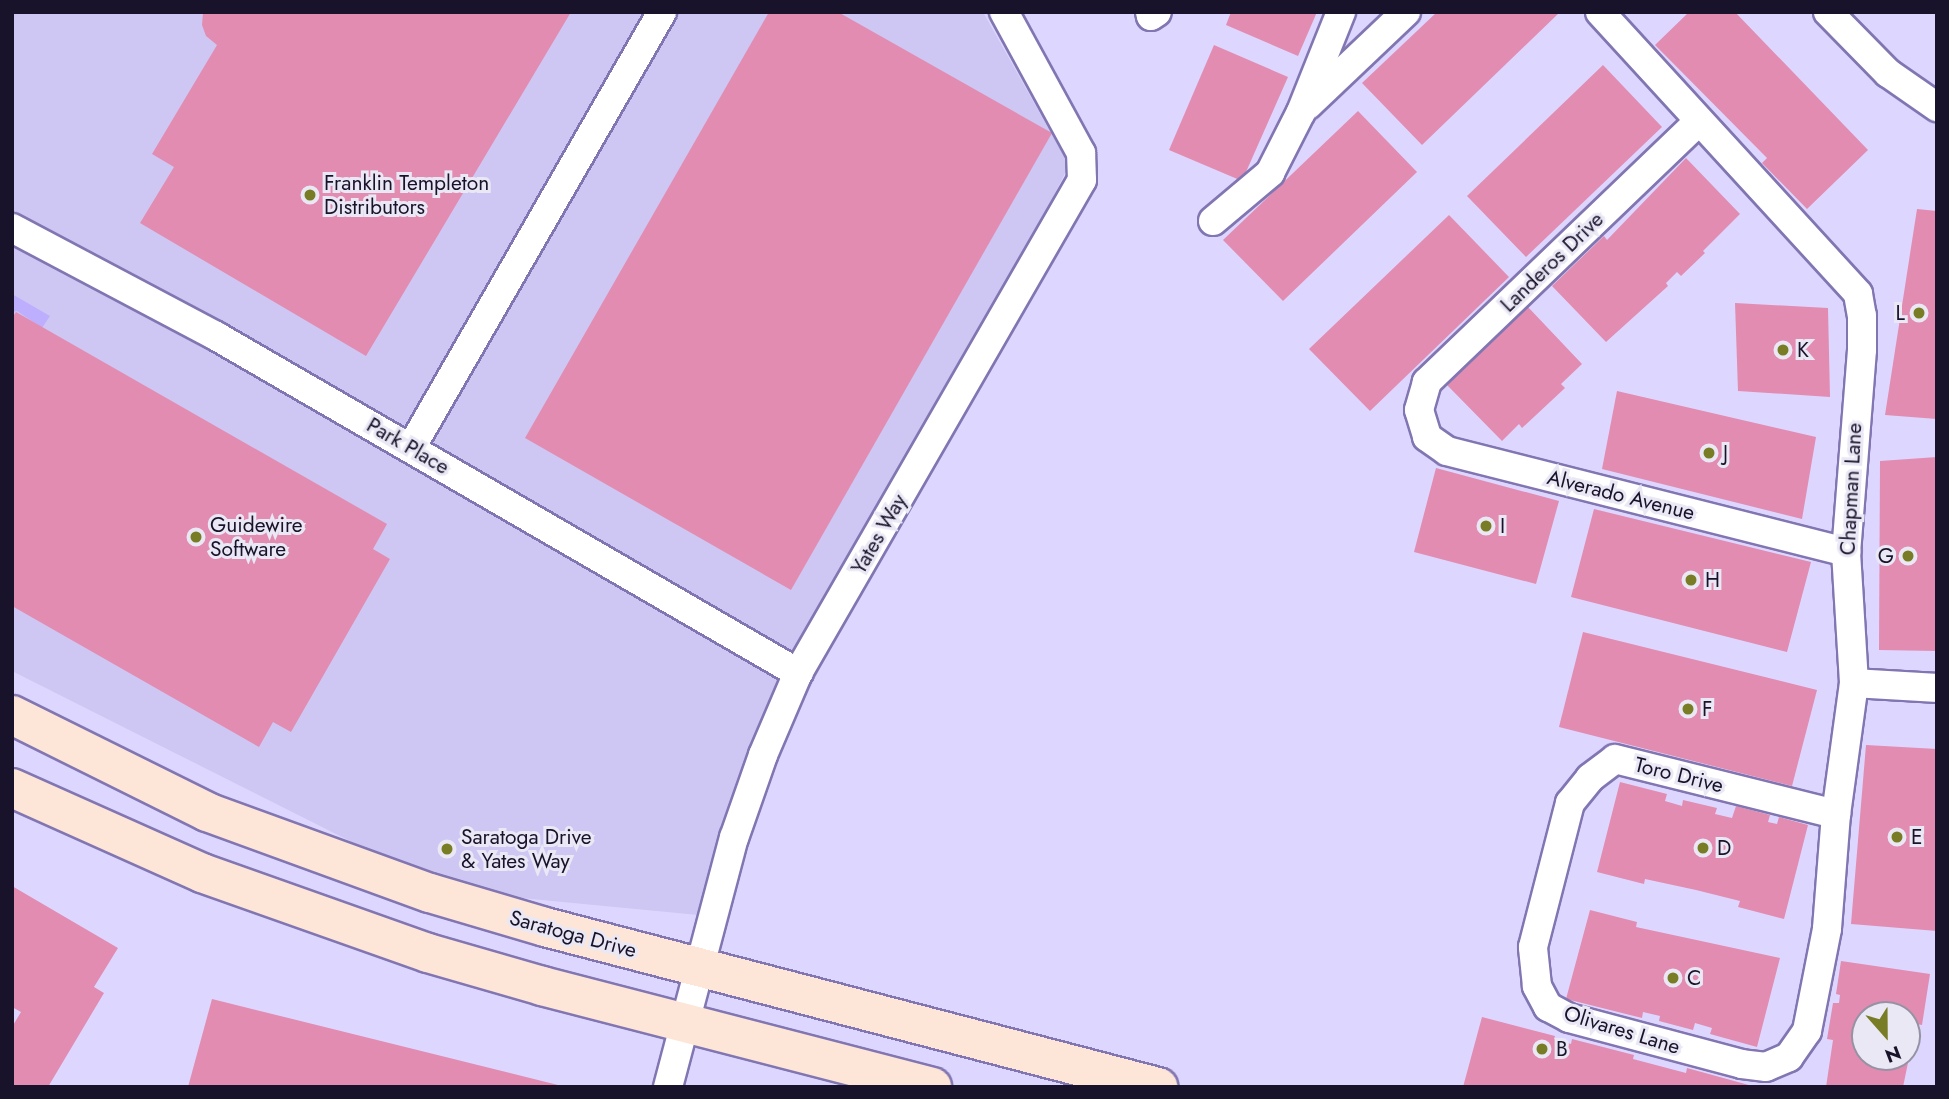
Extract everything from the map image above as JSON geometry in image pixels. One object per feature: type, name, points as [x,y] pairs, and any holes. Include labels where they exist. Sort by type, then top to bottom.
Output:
[{"type":"main road","name":"Saratoga Drive","points":[[12,715],[206,812],[430,893],[545,927],[1158,1087]]},
{"type":"main road","points":[[12,788],[202,873],[428,953],[932,1087]]},
{"type":"street","points":[[411,447],[662,12]]},
{"type":"street","name":"Yates Way","points":[[668,1087],[734,838],[763,755],[798,673],[1082,180],[1081,153],[1004,12]]},
{"type":"street","points":[[1150,12],[1152,16],[1157,12]]},
{"type":"street","points":[[1213,221],[1270,173],[1301,112],[1341,12]]},
{"type":"street","points":[[1301,112],[1406,12]]},
{"type":"street","points":[[1828,12],[1888,74],[1937,107]]},
{"type":"street","name":"Chapman Lane","points":[[1611,16],[1698,122],[1858,294],[1863,316],[1846,552],[1854,682],[1836,814],[1825,940],[1807,1031],[1789,1057]]},
{"type":"street","name":"Landeros Drive","points":[[1419,410],[1427,382],[1698,122]]},
{"type":"street","name":"Park Place","points":[[12,228],[216,336],[798,673]]},
{"type":"street","name":"Alverado Avenue","points":[[1419,410],[1427,437],[1447,451],[1846,552]]},
{"type":"street","points":[[1854,682],[1937,688]]},
{"type":"street","name":"Toro Drive","points":[[1551,874],[1570,803],[1590,778],[1615,759],[1836,814]]},
{"type":"street","name":"Olivares Lane","points":[[1551,874],[1533,947],[1537,986],[1548,1007],[1569,1018],[1741,1064],[1766,1067],[1789,1057]]},
{"type":"shaded area","points":[[12,12],[983,12],[1069,165],[698,915],[449,891],[12,671]]},
{"type":"shaded area","points":[[12,294],[50,316],[42,328],[17,311],[12,312]]},
{"type":"building","name":"Franklin Templeton Distributors","points":[[203,12],[571,12],[366,356],[140,223],[174,167],[152,154],[217,45],[206,36],[202,25]]},
{"type":"building","points":[[769,12],[838,12],[1052,133],[791,590],[525,438]]},
{"type":"building","points":[[1231,12],[1317,12],[1298,56],[1226,25]]},
{"type":"building","points":[[1437,12],[1560,12],[1422,145],[1362,83]]},
{"type":"building","points":[[1689,12],[1735,12],[1868,150],[1807,209],[1762,163],[1767,158],[1655,45]]},
{"type":"building","points":[[1214,45],[1288,77],[1242,181],[1169,150]]},
{"type":"building","points":[[1603,65],[1662,127],[1526,257],[1467,196]]},
{"type":"building","points":[[1358,111],[1417,172],[1283,301],[1223,240]]},
{"type":"building","points":[[1686,158],[1740,214],[1681,276],[1677,272],[1666,283],[1668,286],[1606,342],[1552,286],[1604,236],[1607,240]]},
{"type":"building","name":"L","points":[[1917,209],[1937,211],[1937,419],[1885,415]]},
{"type":"building","points":[[1449,215],[1509,277],[1370,411],[1309,349]]},
{"type":"building","name":"K","points":[[1735,303],[1828,308],[1830,397],[1738,391]]},
{"type":"building","points":[[1528,307],[1582,364],[1561,384],[1565,388],[1522,428],[1519,424],[1502,441],[1447,385]]},
{"type":"building","name":"Guidewire Software","points":[[16,312],[387,524],[373,549],[390,559],[291,732],[273,722],[259,747],[12,606],[12,318]]},
{"type":"building","name":"J","points":[[1617,391],[1816,437],[1802,519],[1602,469]]},
{"type":"building","name":"G","points":[[1937,457],[1937,651],[1879,650],[1880,461]]},
{"type":"building","name":"I","points":[[1436,468],[1559,501],[1536,584],[1414,552]]},
{"type":"building","name":"H","points":[[1594,509],[1811,562],[1787,652],[1571,597]]},
{"type":"building","name":"F","points":[[1583,632],[1817,690],[1792,786],[1559,727]]},
{"type":"building","name":"E","points":[[1866,745],[1937,749],[1937,931],[1851,924]]},
{"type":"building","name":"D","points":[[1620,782],[1667,794],[1665,801],[1682,806],[1683,800],[1717,808],[1715,814],[1732,818],[1736,806],[1770,815],[1768,822],[1777,824],[1779,817],[1808,825],[1784,919],[1738,907],[1740,901],[1645,879],[1644,884],[1597,872]]},
{"type":"building","points":[[12,886],[118,948],[94,987],[104,993],[48,1087],[12,1087],[12,1027],[21,1012],[12,1007]]},
{"type":"building","name":"C","points":[[1590,910],[1637,922],[1636,927],[1780,958],[1757,1047],[1710,1034],[1712,1028],[1695,1023],[1693,1030],[1659,1021],[1660,1016],[1643,1012],[1642,1018],[1566,999]]},
{"type":"building","points":[[1841,961],[1930,974],[1922,1025],[1921,1001],[1851,1001],[1851,1071],[1906,1071],[1903,1087],[1826,1087],[1833,1040],[1827,1039],[1833,1003],[1839,1003],[1840,995],[1836,994]]},
{"type":"building","points":[[212,999],[562,1086],[562,1087],[188,1087]]},
{"type":"building","name":"B","points":[[1482,1017],[1555,1036],[1554,1039],[1571,1044],[1572,1039],[1634,1055],[1633,1059],[1686,1073],[1687,1068],[1756,1087],[1463,1087]]},
{"type":"place","name":"Franklin Templeton Distributors","points":[[310,195]]},
{"type":"place","name":"L","points":[[1919,313]]},
{"type":"place","name":"K","points":[[1783,350]]},
{"type":"place","name":"J","points":[[1709,453]]},
{"type":"place","name":"I","points":[[1486,526]]},
{"type":"place","name":"Guidewire Software","points":[[196,537]]},
{"type":"place","name":"G","points":[[1908,556]]},
{"type":"place","name":"H","points":[[1691,580]]},
{"type":"place","name":"F","points":[[1688,709]]},
{"type":"place","name":"E","points":[[1897,837]]},
{"type":"place","name":"D","points":[[1703,848]]},
{"type":"place","name":"Saratoga Drive & Yates Way","points":[[447,849]]},
{"type":"place","name":"C","points":[[1673,978]]},
{"type":"place","name":"B","points":[[1542,1049]]}]
